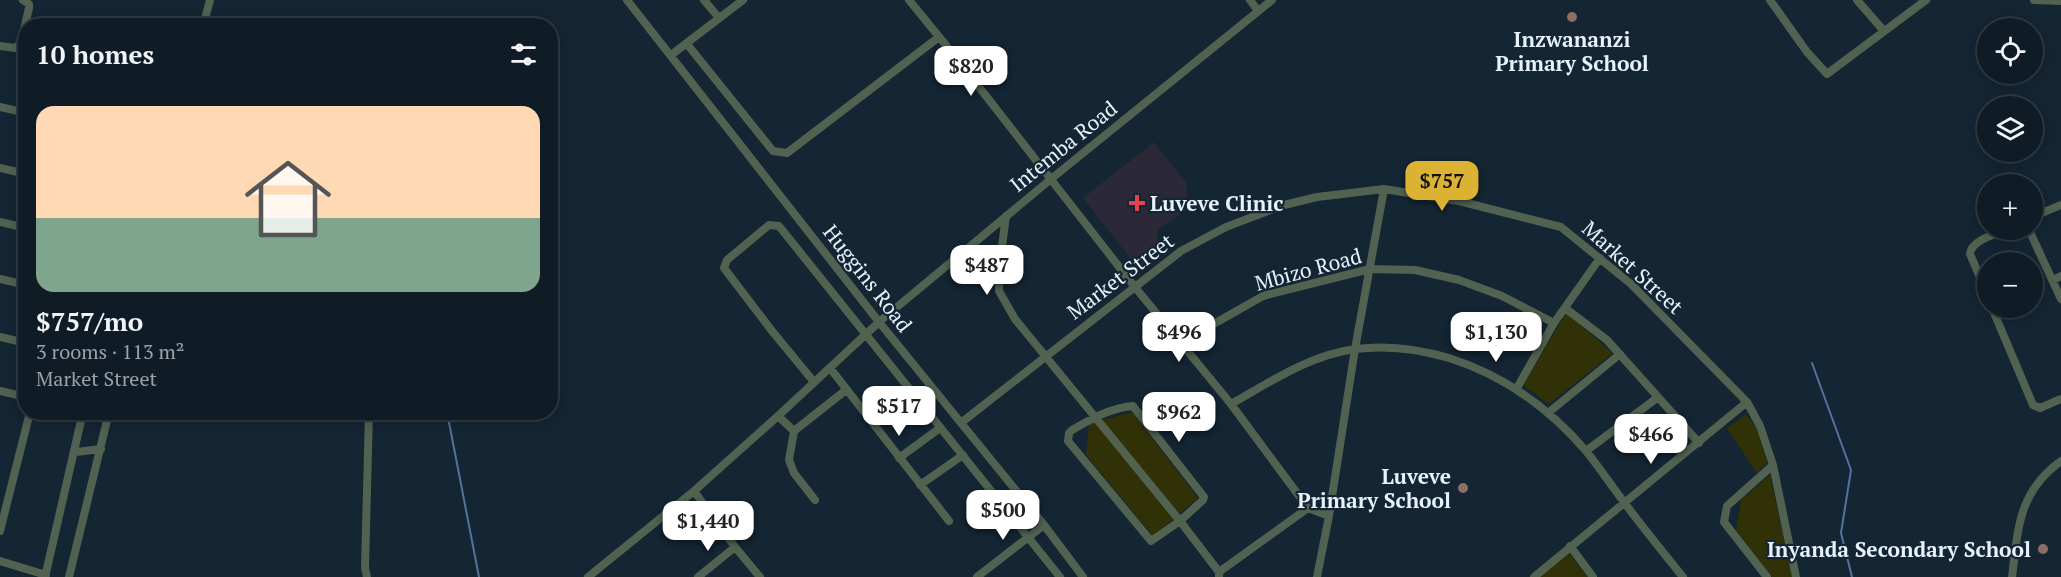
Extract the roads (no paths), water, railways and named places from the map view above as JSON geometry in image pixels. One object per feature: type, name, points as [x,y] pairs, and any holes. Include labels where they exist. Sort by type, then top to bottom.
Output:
[{"type":"street","points":[[23,0],[29,4],[27,18]]},
{"type":"street","points":[[205,18],[210,0]]},
{"type":"street","name":"Huggins Road","points":[[627,0],[879,322],[962,422],[1083,577]]},
{"type":"street","points":[[704,0],[719,18]]},
{"type":"street","points":[[671,55],[743,0]]},
{"type":"street","points":[[909,0],[1134,286],[1231,404],[1308,508],[1329,516]]},
{"type":"street","points":[[1250,0],[1258,11]]},
{"type":"street","name":"Intemba Road","points":[[588,577],[694,491],[879,322],[1272,0]]},
{"type":"street","points":[[1770,0],[1807,52],[1827,74],[1884,32],[1920,1]]},
{"type":"street","points":[[1857,0],[1884,32]]},
{"type":"street","points":[[2034,0],[2061,1]]},
{"type":"street","points":[[687,44],[773,151],[787,153],[939,37]]},
{"type":"street","points":[[0,46],[15,48],[18,46]]},
{"type":"street","points":[[0,107],[18,111]]},
{"type":"street","points":[[0,168],[18,172]]},
{"type":"street","points":[[1317,577],[1329,516],[1354,350],[1384,189]]},
{"type":"street","name":"Market Street","points":[[962,422],[1180,251],[1226,226],[1284,205],[1317,197],[1384,189],[1459,201],[1561,227],[1648,301],[1747,402],[1760,426],[1773,465],[1796,577]]},
{"type":"street","points":[[2043,212],[2061,205]]},
{"type":"street","points":[[1006,216],[999,269],[999,291],[1015,319],[1180,521],[1219,575],[1308,508]]},
{"type":"street","points":[[0,222],[18,226]]},
{"type":"street","points":[[814,382],[724,268],[727,260],[769,225],[779,226],[1060,577]]},
{"type":"street","points":[[1977,270],[1970,254],[1971,249],[1975,244],[1984,240]]},
{"type":"street","points":[[2035,240],[2057,278],[2061,299]]},
{"type":"street","points":[[1517,388],[1554,323],[1600,258]]},
{"type":"street","name":"Mbizo Road","points":[[1180,343],[1263,296],[1370,268],[1415,270],[1459,280],[1502,296],[1554,323]]},
{"type":"street","points":[[0,279],[18,283]]},
{"type":"street","points":[[1565,308],[1607,340],[1699,443]]},
{"type":"street","points":[[1996,318],[2033,405],[2040,408],[2061,399]]},
{"type":"street","points":[[0,337],[18,341]]},
{"type":"street","points":[[1231,404],[1294,369],[1313,361],[1354,350],[1404,349],[1428,352],[1472,365],[1517,388],[1548,413],[1586,451],[1683,577]]},
{"type":"street","points":[[1548,413],[1620,354]]},
{"type":"street","points":[[830,368],[949,521]]},
{"type":"street","points":[[815,500],[794,473],[789,460],[794,431],[846,390]]},
{"type":"street","points":[[0,391],[18,395]]},
{"type":"street","points":[[1586,451],[1657,398]]},
{"type":"street","points":[[1534,577],[1747,402]]},
{"type":"street","points":[[1133,406],[1204,497],[1180,521],[1154,540],[1149,540],[1068,441],[1069,433],[1094,416],[1133,406]]},
{"type":"street","points":[[778,416],[794,431]]},
{"type":"street","points":[[0,531],[28,420]]},
{"type":"street","points":[[0,561],[46,576],[82,420]]},
{"type":"street","points":[[69,577],[107,420]]},
{"type":"street","points":[[367,577],[365,568],[369,420]]},
{"type":"street","points":[[899,458],[940,428]]},
{"type":"street","points":[[76,452],[101,449]]},
{"type":"street","points":[[920,485],[963,455]]},
{"type":"street","points":[[2012,577],[2019,518],[2031,493],[2049,470],[2061,461]]},
{"type":"street","points":[[1767,577],[1724,522],[1724,516],[1727,506],[1773,465]]},
{"type":"street","points":[[694,491],[760,577]]},
{"type":"street","points":[[977,577],[1044,525]]},
{"type":"street","points":[[1570,546],[1593,577]]},
{"type":"street","points":[[698,577],[735,547]]},
{"type":"waterway","points":[[1812,363],[1851,470],[1841,533],[1852,577]]},
{"type":"waterway","points":[[449,420],[479,577]]},
{"type":"place","name":"Inzwananzi Primary School","points":[[1572,17]]},
{"type":"place","name":"Luveve Clinic","points":[[1137,203]]},
{"type":"place","name":"Luveve Primary School","points":[[1463,488]]},
{"type":"place","name":"Inyanda Secondary School","points":[[2043,549]]}]
